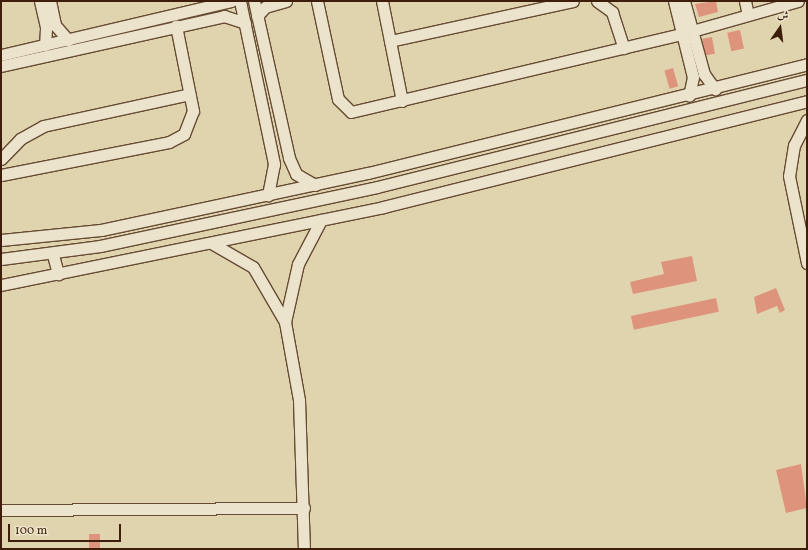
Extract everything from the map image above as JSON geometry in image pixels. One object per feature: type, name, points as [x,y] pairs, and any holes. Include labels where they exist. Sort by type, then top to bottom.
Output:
[{"type":"street","points":[[40,1],[46,28],[44,45]]},
{"type":"street","points":[[50,1],[55,25],[68,40]]},
{"type":"street","points":[[1,55],[232,1]]},
{"type":"street","points":[[240,1],[274,164],[268,195]]},
{"type":"street","points":[[254,1],[290,163],[302,179],[315,185]]},
{"type":"street","points":[[257,16],[272,2],[286,1]]},
{"type":"street","points":[[317,1],[340,105],[357,112],[624,48],[798,1]]},
{"type":"street","points":[[382,1],[402,101]]},
{"type":"street","points":[[390,41],[573,1]]},
{"type":"street","points":[[597,1],[612,12],[624,48]]},
{"type":"street","points":[[674,1],[687,32],[697,69],[715,89]]},
{"type":"street","points":[[684,1],[687,32]]},
{"type":"street","points":[[745,1],[748,15]]},
{"type":"street","points":[[1,66],[176,26],[229,16],[245,23]]},
{"type":"street","points":[[1,175],[177,139],[192,120],[190,94],[176,26]]},
{"type":"street","points":[[1,240],[55,238],[166,217],[315,185],[689,96],[807,64]]},
{"type":"street","points":[[689,96],[697,69]]},
{"type":"street","points":[[1,259],[53,255],[168,232],[582,139],[807,80]]},
{"type":"street","points":[[1,159],[20,139],[44,126],[190,94]]},
{"type":"street","points":[[1,285],[213,244],[321,220],[588,158],[807,101]]},
{"type":"street","points":[[784,107],[796,110],[805,123],[792,150],[789,176],[807,263]]},
{"type":"street","points":[[166,217],[168,232]]},
{"type":"street","points":[[285,322],[298,264],[321,220]]},
{"type":"street","points":[[213,244],[253,267],[285,322],[299,400],[304,508],[304,549]]},
{"type":"street","points":[[53,255],[58,274]]},
{"type":"street","points":[[1,510],[304,508]]},
{"type":"building","points":[[716,1],[718,12],[699,17],[695,4]]},
{"type":"building","points":[[740,30],[744,49],[731,51],[727,33]]},
{"type":"building","points":[[712,37],[715,54],[705,55],[702,39]]},
{"type":"building","points":[[673,68],[678,86],[670,89],[664,70]]},
{"type":"building","points":[[692,256],[697,281],[633,294],[630,282],[664,274],[661,262]]},
{"type":"building","points":[[776,288],[785,310],[780,313],[777,306],[757,314],[754,297]]},
{"type":"building","points":[[716,298],[719,312],[634,330],[631,316]]},
{"type":"building","points":[[801,464],[807,508],[786,513],[776,470]]},
{"type":"building","points":[[89,534],[100,534],[100,549],[89,549]]}]
